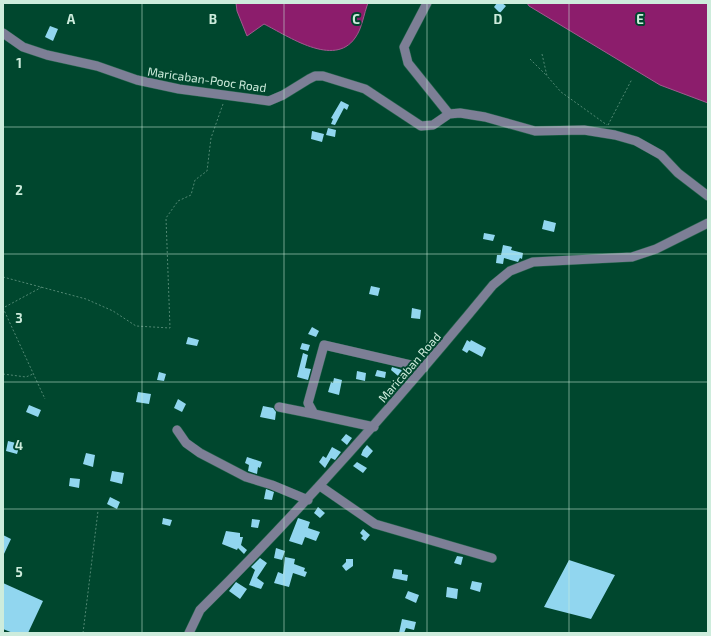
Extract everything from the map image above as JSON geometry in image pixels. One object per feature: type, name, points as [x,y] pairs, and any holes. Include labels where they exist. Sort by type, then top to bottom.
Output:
[{"type":"street","points":[[427,3],[404,46],[408,63],[449,114],[460,113],[485,117],[535,130],[584,130],[615,135],[636,141],[661,155],[678,172],[708,196]]},
{"type":"street","name":"Maricaban-Pooc Road","points":[[3,34],[23,46],[47,55],[97,66],[137,80],[179,89],[269,101],[283,96],[309,78],[323,76],[365,89],[421,126],[433,125],[449,114]]},
{"type":"street","name":"Maricaban Road","points":[[189,633],[200,610],[308,500],[374,427],[493,285],[510,271],[533,262],[632,257],[656,249],[708,223]]},
{"type":"street","points":[[314,414],[308,403],[324,345],[424,368]]},
{"type":"street","points":[[279,407],[374,427]]},
{"type":"street","points":[[177,430],[186,443],[200,454],[246,477],[272,485],[308,500]]},
{"type":"street","points":[[320,486],[375,524],[492,558]]},
{"type":"path","points":[[542,54],[547,76]]},
{"type":"path","points":[[530,59],[561,92],[607,125],[615,135]]},
{"type":"path","points":[[607,125],[632,79]]},
{"type":"path","points":[[3,277],[86,299],[113,311],[136,326],[170,328],[166,218],[178,202],[191,195],[195,180],[207,171],[211,138],[225,96]]},
{"type":"path","points":[[42,287],[3,308],[45,399]]},
{"type":"path","points":[[3,374],[26,376],[34,374]]},
{"type":"path","points":[[83,633],[98,511]]},
{"type":"shaded area","points":[[236,3],[368,3],[361,26],[355,38],[346,47],[335,50],[323,50],[298,42],[264,24],[247,36],[237,11]]},
{"type":"shaded area","points":[[527,3],[708,3],[708,103],[660,85],[529,6]]},
{"type":"building","points":[[497,3],[502,3],[506,6],[500,13],[494,7]]},
{"type":"building","points":[[50,26],[58,29],[53,41],[45,37]]},
{"type":"building","points":[[341,101],[349,105],[347,110],[344,108],[335,125],[331,124],[333,119],[331,118]]},
{"type":"building","points":[[328,128],[336,130],[335,137],[326,135]]},
{"type":"building","points":[[312,131],[324,134],[322,142],[311,139]]},
{"type":"building","points":[[544,220],[556,223],[554,232],[542,229]]},
{"type":"building","points":[[484,233],[495,235],[493,241],[483,239]]},
{"type":"building","points":[[503,245],[512,247],[511,250],[523,253],[522,259],[520,258],[518,262],[504,258],[503,264],[496,263],[497,255],[501,255]]},
{"type":"building","points":[[371,286],[380,288],[378,296],[369,294]]},
{"type":"building","points":[[412,308],[421,310],[420,319],[411,318]]},
{"type":"building","points":[[312,327],[319,331],[316,337],[308,334]]},
{"type":"building","points":[[188,337],[199,340],[197,346],[186,344]]},
{"type":"building","points":[[467,340],[470,342],[471,340],[486,348],[482,357],[469,350],[467,353],[462,350]]},
{"type":"building","points":[[302,343],[310,345],[308,351],[300,349]]},
{"type":"building","points":[[303,353],[308,355],[305,368],[311,369],[308,380],[297,377]]},
{"type":"building","points":[[392,367],[402,370],[409,375],[404,381],[391,370]]},
{"type":"building","points":[[377,370],[386,372],[385,378],[375,376]]},
{"type":"building","points":[[357,371],[366,373],[365,381],[356,379]]},
{"type":"building","points":[[159,372],[166,374],[164,381],[157,380]]},
{"type":"building","points":[[334,378],[342,380],[339,395],[328,392]]},
{"type":"building","points":[[138,392],[151,394],[149,404],[136,402]]},
{"type":"building","points":[[178,399],[186,404],[182,412],[174,408]]},
{"type":"building","points":[[29,405],[41,410],[38,417],[26,412]]},
{"type":"building","points":[[263,406],[273,408],[276,412],[275,420],[260,417]]},
{"type":"building","points":[[346,434],[352,438],[347,445],[341,440]]},
{"type":"building","points":[[8,441],[20,444],[17,454],[6,451]]},
{"type":"building","points":[[367,445],[373,451],[367,458],[361,455]]},
{"type":"building","points":[[332,447],[341,452],[335,460],[331,458],[325,468],[319,462],[323,456],[326,458]]},
{"type":"building","points":[[86,453],[95,455],[93,467],[83,464]]},
{"type":"building","points":[[247,457],[262,462],[260,468],[258,467],[257,474],[248,471],[249,465],[245,463]]},
{"type":"building","points":[[357,462],[367,468],[363,473],[353,466]]},
{"type":"building","points":[[112,471],[124,473],[122,484],[110,481]]},
{"type":"building","points":[[70,478],[80,479],[79,488],[69,486]]},
{"type":"building","points":[[266,489],[274,492],[272,500],[264,499]]},
{"type":"building","points":[[110,497],[120,502],[117,509],[107,504]]},
{"type":"building","points":[[318,507],[325,513],[320,518],[314,513]]},
{"type":"building","points":[[163,518],[172,520],[170,526],[162,524]]},
{"type":"building","points":[[298,518],[310,522],[308,528],[320,532],[316,541],[305,537],[302,545],[289,541]]},
{"type":"building","points":[[252,519],[260,520],[258,528],[251,527]]},
{"type":"building","points":[[363,529],[370,535],[365,541],[361,538],[363,536],[360,533]]},
{"type":"building","points":[[226,531],[240,533],[240,537],[243,537],[241,545],[247,550],[244,554],[238,548],[237,550],[222,544]]},
{"type":"building","points":[[3,535],[11,539],[3,556]]},
{"type":"building","points":[[276,548],[285,551],[282,560],[274,558]]},
{"type":"building","points":[[457,556],[463,557],[461,565],[454,563]]},
{"type":"building","points":[[285,557],[295,559],[294,564],[305,568],[304,571],[307,572],[305,577],[293,573],[289,587],[274,583],[278,572],[283,574]]},
{"type":"building","points":[[260,558],[267,563],[257,578],[264,583],[261,589],[249,585],[255,570],[251,567]]},
{"type":"building","points":[[346,559],[353,559],[353,566],[346,571],[342,566],[346,562]]},
{"type":"building","points":[[569,560],[615,575],[591,619],[544,607]]},
{"type":"building","points":[[394,569],[402,570],[402,574],[408,575],[407,581],[392,578]]},
{"type":"building","points":[[472,581],[482,583],[480,592],[470,589]]},
{"type":"building","points":[[236,582],[247,589],[240,599],[229,591]]},
{"type":"building","points":[[3,583],[43,601],[28,633],[13,633],[3,629]]},
{"type":"building","points":[[447,587],[458,589],[457,599],[446,597]]},
{"type":"building","points":[[408,591],[419,595],[416,603],[405,598]]},
{"type":"building","points":[[402,619],[416,622],[414,630],[406,628],[404,633],[399,633]]}]
